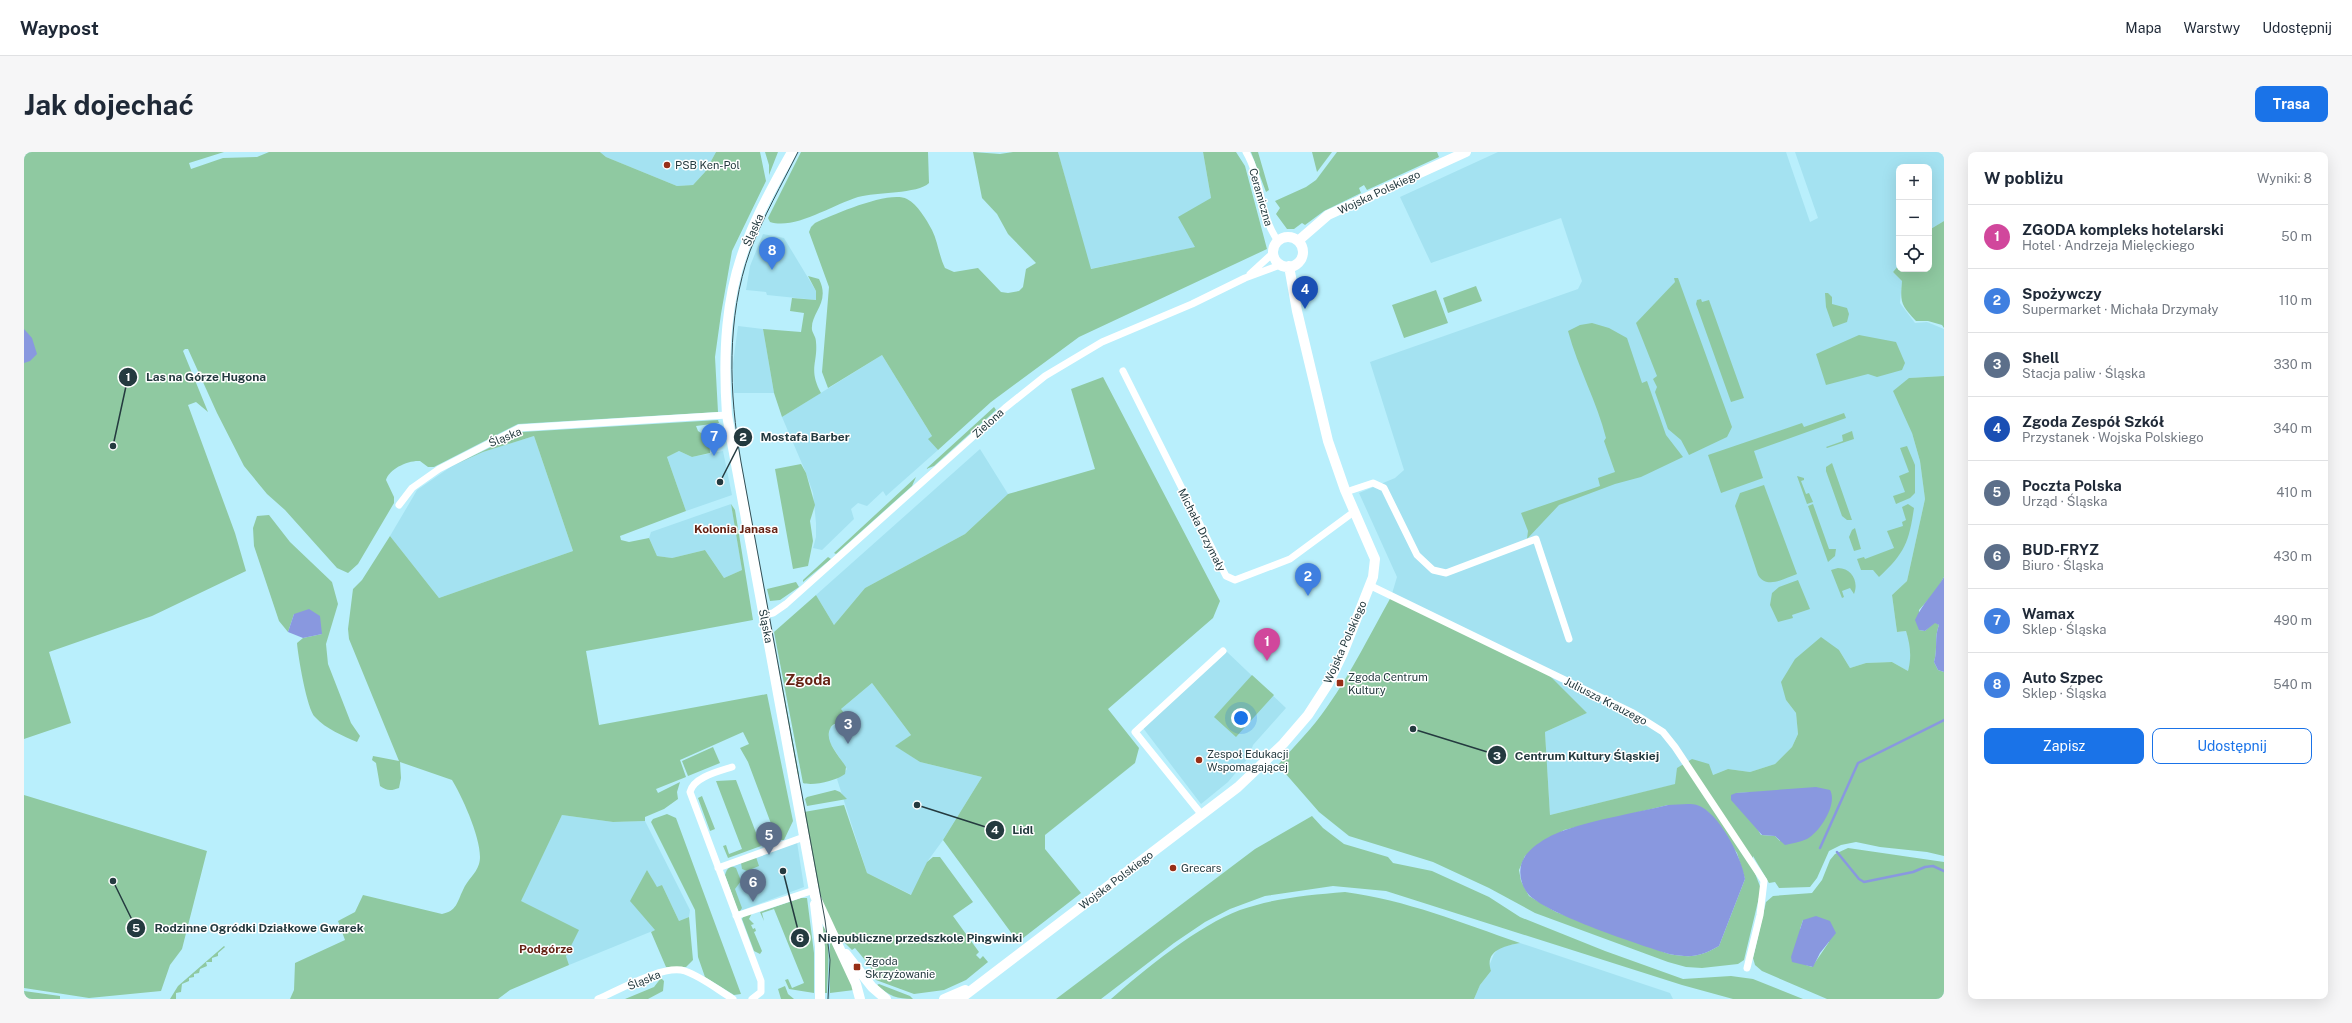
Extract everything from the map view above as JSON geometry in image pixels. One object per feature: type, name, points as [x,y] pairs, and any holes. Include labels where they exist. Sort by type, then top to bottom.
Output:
[{"type":"street","name":"Śląska","points":[[783,167],[786,152]]},
{"type":"street","name":"Śląska","points":[[792,152],[747,240],[734,286],[728,317],[725,360],[727,415],[815,893],[856,984],[860,999]]},
{"type":"street","name":"Ceramiczna","points":[[1246,152],[1252,163],[1271,230],[1278,241]]},
{"type":"street","name":"Wojska Polskiego","points":[[1298,241],[1328,216],[1466,152]]},
{"type":"street","points":[[1290,237],[1298,241],[1302,248],[1302,256],[1297,262],[1285,265],[1273,253],[1278,241],[1290,237]]},
{"type":"street","name":"Zielona","points":[[1245,278],[1273,253]]},
{"type":"street","name":"Wojska Polskiego","points":[[960,999],[973,987],[1202,815],[1257,769],[1283,744],[1314,706],[1343,652],[1375,571],[1375,559],[1346,492],[1328,441],[1285,265]]},
{"type":"street","name":"Zielona","points":[[764,615],[778,610],[792,600],[1004,408],[1045,376],[1102,342],[1192,304],[1245,278],[1285,265]]},
{"type":"street","name":"Michała Drzymały","points":[[1123,371],[1226,576],[1235,580],[1290,560],[1355,511]]},
{"type":"street","name":"Śląska","points":[[399,505],[412,488],[438,469],[519,428],[727,415]]},
{"type":"street","points":[[1346,492],[1373,483],[1384,488],[1417,555],[1433,570],[1446,573],[1536,539],[1569,639]]},
{"type":"street","name":"Juliusza Krauzego","points":[[1369,585],[1633,713],[1663,732],[1684,760],[1764,880],[1760,915],[1747,968]]},
{"type":"street","points":[[1202,815],[1135,732],[1223,651]]},
{"type":"street","points":[[732,766],[696,781],[691,786],[690,792],[761,981],[761,992],[752,999]]},
{"type":"street","points":[[718,868],[804,836]]},
{"type":"street","points":[[736,916],[815,893],[820,947],[820,999]]},
{"type":"street","name":"Śląska","points":[[836,942],[872,987],[886,999]]},
{"type":"street","name":"Śląska","points":[[598,999],[660,973],[678,970],[696,976],[733,999]]},
{"type":"street","name":"Wojska Polskiego","points":[[944,999],[973,987]]},
{"type":"shaded area","name":"PSB Ken-Pol","points":[[600,152],[716,152],[705,172],[693,185],[677,186],[606,157]]},
{"type":"shaded area","points":[[1058,152],[1203,152],[1211,198],[1196,247],[1090,269]]},
{"type":"shaded area","points":[[1498,152],[1786,152],[1810,222],[1818,218],[1795,152],[1944,152],[1944,221],[1932,228],[1932,164],[1896,164],[1896,268],[1893,272],[1902,281],[1900,303],[1915,323],[1927,322],[1944,329],[1944,376],[1909,378],[1912,433],[1920,461],[1925,499],[1907,581],[1892,595],[1897,632],[1906,631],[1909,640],[1911,660],[1908,671],[1892,662],[1866,663],[1850,668],[1839,650],[1786,700],[1796,713],[1798,734],[1792,747],[1775,764],[1750,772],[1728,769],[1713,775],[1550,815],[1545,732],[1587,713],[1391,597],[1397,577],[1359,493],[1395,478],[1404,470],[1370,362],[1578,289],[1582,281],[1561,218],[1431,263],[1400,197]]},
{"type":"shaded area","points":[[763,234],[784,238],[816,291],[816,300],[767,295],[766,292],[746,290],[750,266]]},
{"type":"shaded area","points":[[738,326],[763,329],[774,393],[734,393],[733,364]]},
{"type":"shaded area","points":[[882,355],[932,436],[929,439],[938,450],[886,496],[883,491],[867,506],[858,503],[851,509],[854,519],[822,550],[813,548],[816,537],[816,523],[813,493],[782,417]]},
{"type":"shaded area","points":[[534,436],[573,551],[439,598],[390,536],[417,490],[452,466],[483,452]]},
{"type":"shaded area","points":[[980,449],[1008,494],[965,534],[865,588],[834,625],[816,595]]},
{"type":"shaded area","points":[[679,451],[692,457],[723,451],[732,495],[686,511],[667,457]]},
{"type":"shaded area","points":[[731,504],[742,570],[724,578],[705,550],[672,558],[657,556],[649,538],[651,532]]},
{"type":"shaded area","points":[[1226,651],[1286,708],[1253,745],[1249,757],[1228,782],[1201,804],[1143,728]]},
{"type":"shaded area","points":[[872,683],[911,735],[896,746],[920,762],[982,777],[943,840],[927,862],[912,895],[867,873],[837,779],[847,769],[828,740],[830,728],[840,721],[841,709]]},
{"type":"shaded area","points":[[562,815],[613,822],[645,821],[690,910],[689,917],[679,921],[662,885],[657,888],[647,870],[655,930],[569,965],[566,956],[520,901]]},
{"type":"shaded area","points":[[797,842],[804,887],[740,911],[738,910],[725,873],[728,868]]},
{"type":"shaded area","points":[[818,885],[830,938],[830,999],[827,999],[828,947]]},
{"type":"shaded area","points":[[1520,943],[1670,993],[1673,999],[1474,999],[1480,985],[1491,971],[1489,966],[1494,954],[1500,947]]},
{"type":"green space","points":[[24,152],[224,152],[189,163],[191,169],[223,158],[257,157],[269,152],[600,152],[606,157],[677,186],[693,185],[705,172],[716,152],[760,152],[766,181],[732,251],[715,357],[718,412],[518,424],[434,467],[428,467],[420,461],[410,462],[400,466],[391,472],[386,480],[394,497],[394,503],[358,564],[348,573],[337,568],[285,510],[267,494],[244,466],[217,413],[188,349],[185,349],[183,351],[208,412],[196,402],[188,405],[235,533],[246,571],[152,616],[49,652],[71,723],[24,739]]},
{"type":"green space","points":[[765,152],[778,152],[769,175],[769,165]]},
{"type":"green space","points":[[801,152],[928,152],[929,183],[924,187],[906,191],[858,197],[814,216],[791,223],[780,224],[770,222],[768,218]]},
{"type":"green space","points":[[973,152],[1000,154],[1013,152],[1058,152],[1091,269],[1195,247],[1178,217],[1211,198],[1203,152],[1236,152],[1245,166],[1267,249],[1079,337],[991,402],[938,450],[928,439],[932,436],[882,355],[828,388],[822,372],[829,287],[809,232],[815,223],[861,205],[888,198],[899,197],[907,199],[918,209],[932,230],[945,268],[954,272],[978,268],[1001,292],[1008,293],[1019,291],[1023,287],[1026,269],[1036,263],[1008,234],[997,214],[982,198]]},
{"type":"green space","points":[[1251,152],[1258,152],[1269,190],[1266,192]]},
{"type":"green space","points":[[1312,152],[1332,152],[1317,172]]},
{"type":"green space","points":[[1337,152],[1437,152],[1439,157],[1367,190],[1364,185],[1359,188],[1361,193],[1324,211],[1305,225],[1302,223],[1294,229],[1287,229],[1276,214],[1280,208],[1275,201],[1306,187],[1316,180]]},
{"type":"green space","points":[[1944,221],[1944,328],[1942,325],[1928,321],[1916,321],[1911,316],[1904,307],[1901,294],[1902,281],[1893,272],[1896,268],[1896,272],[1932,272],[1932,228]]},
{"type":"green space","points":[[808,276],[819,279],[823,295],[812,324],[812,330],[816,339],[814,372],[817,385],[821,393],[782,417],[774,393],[763,329],[801,332],[804,313],[790,311],[792,298],[816,300],[816,291]]},
{"type":"green space","points":[[1674,278],[1678,278],[1732,427],[1727,437],[1689,455],[1681,440],[1668,429],[1655,392],[1657,387],[1653,379],[1657,376],[1636,323],[1675,282]]},
{"type":"green space","points":[[1476,286],[1482,301],[1448,313],[1443,298]]},
{"type":"green space","points":[[1436,290],[1448,323],[1404,338],[1392,305]]},
{"type":"green space","points":[[1825,293],[1828,293],[1832,297],[1832,304],[1847,308],[1849,314],[1847,322],[1833,327],[1826,307]]},
{"type":"green space","points":[[1701,299],[1702,302],[1709,300],[1744,398],[1731,402],[1696,304],[1697,300]]},
{"type":"green space","points":[[1592,323],[1609,328],[1627,338],[1642,383],[1647,381],[1666,435],[1683,457],[1641,477],[1615,484],[1559,505],[1527,539],[1528,531],[1521,513],[1600,486],[1598,478],[1615,472],[1604,441],[1606,438],[1593,398],[1568,331],[1580,325]]},
{"type":"green space","points":[[1859,335],[1896,342],[1905,363],[1902,370],[1877,377],[1868,374],[1826,385],[1816,354]]},
{"type":"green space","points":[[1944,376],[1944,577],[1936,591],[1919,610],[1919,630],[1925,631],[1935,622],[1939,625],[1934,662],[1938,670],[1944,672],[1944,856],[1927,852],[1880,847],[1856,842],[1841,845],[1829,851],[1817,878],[1810,887],[1779,888],[1775,882],[1769,883],[1753,856],[1753,868],[1761,889],[1744,960],[1738,964],[1702,968],[1686,967],[1668,962],[1535,913],[1489,888],[1433,862],[1349,836],[1319,812],[1278,765],[1322,715],[1353,667],[1391,597],[1538,664],[1587,713],[1545,732],[1550,815],[1675,784],[1677,768],[1692,759],[1709,764],[1713,775],[1728,769],[1750,772],[1775,764],[1792,747],[1798,734],[1796,713],[1786,700],[1781,682],[1795,659],[1821,637],[1839,650],[1850,668],[1866,663],[1892,662],[1908,671],[1910,656],[1909,641],[1906,631],[1897,632],[1892,595],[1907,581],[1925,499],[1920,461],[1912,433],[1893,391],[1909,378]],"holes":[[[1781,791],[1780,841],[1775,836],[1761,835],[1736,793]],[[1668,805],[1696,805],[1709,813],[1737,853],[1745,879],[1719,946],[1695,956],[1669,954],[1556,912],[1529,896],[1521,881],[1519,870],[1525,856],[1564,830]]]},
{"type":"green space","points":[[1103,377],[1220,601],[1213,618],[1108,709],[1139,748],[1135,763],[1045,835],[1045,849],[1081,893],[1018,942],[943,840],[982,777],[920,762],[895,746],[911,735],[872,683],[841,709],[844,713],[841,716],[844,721],[834,724],[829,732],[832,747],[846,767],[845,774],[836,779],[824,782],[813,784],[803,783],[774,632],[816,595],[834,625],[865,588],[965,534],[1008,494],[1095,469],[1071,389]]},
{"type":"green space","points":[[994,407],[996,410],[934,466],[926,469]]},
{"type":"green space","points":[[1844,413],[1846,418],[1754,451],[1763,478],[1721,493],[1708,455],[1802,423],[1804,427]]},
{"type":"green space","points":[[718,420],[719,423],[696,426],[698,431],[709,438],[710,453],[692,457],[679,451],[667,457],[686,511],[620,536],[621,540],[629,542],[649,538],[657,556],[672,558],[705,550],[724,578],[742,570],[731,504],[735,510],[753,620],[586,651],[599,725],[767,694],[793,821],[784,840],[777,840],[763,846],[759,837],[761,836],[764,842],[776,837],[748,762],[740,748],[749,744],[743,732],[680,760],[686,777],[656,789],[658,793],[680,782],[677,792],[678,799],[664,809],[645,817],[645,821],[613,822],[562,815],[521,901],[579,930],[566,956],[569,965],[510,990],[498,999],[290,999],[294,990],[295,963],[345,940],[338,921],[355,912],[363,895],[442,914],[447,913],[456,905],[465,886],[476,871],[479,864],[479,846],[472,821],[452,780],[400,762],[401,778],[399,788],[387,790],[380,786],[376,763],[372,760],[373,756],[399,761],[349,639],[348,629],[353,589],[362,580],[390,536],[439,598],[573,551],[534,436],[483,452],[452,466],[522,432]]},
{"type":"green space","points":[[1852,431],[1854,439],[1827,448],[1826,447],[1843,441],[1842,435]]},
{"type":"green space","points":[[1907,446],[1915,465],[1915,493],[1910,498],[1896,504],[1893,496],[1905,492],[1899,476],[1909,472],[1900,448]]},
{"type":"green space","points":[[1832,463],[1852,520],[1847,520],[1842,516],[1826,471],[1826,467]]},
{"type":"green space","points":[[801,464],[806,473],[815,505],[810,521],[813,541],[808,566],[793,569],[775,469]]},
{"type":"green space","points":[[1797,476],[1804,478],[1804,480],[1801,481],[1806,494],[1809,493],[1813,502],[1807,504]]},
{"type":"green space","points":[[916,477],[912,486],[836,554],[834,553]]},
{"type":"green space","points":[[1764,485],[1797,574],[1776,582],[1766,582],[1758,575],[1735,506],[1740,493]]},
{"type":"green space","points":[[1813,504],[1829,549],[1836,549],[1835,556],[1828,562],[1808,506]]},
{"type":"green space","points":[[1908,504],[1914,508],[1908,538],[1900,554],[1888,569],[1879,577],[1873,570],[1861,570],[1857,559],[1864,557],[1865,559],[1894,548],[1887,531],[1903,526],[1902,522],[1906,520],[1902,507]]},
{"type":"green space","points":[[269,515],[290,542],[332,582],[338,604],[326,644],[328,664],[351,723],[360,736],[357,742],[329,729],[315,717],[312,712],[303,682],[297,643],[303,638],[322,634],[294,614],[288,632],[279,621],[254,546],[253,528],[257,516]]},
{"type":"green space","points":[[1855,528],[1861,549],[1854,551],[1849,537],[1852,530]]},
{"type":"green space","points":[[828,557],[831,559],[803,582],[803,580]]},
{"type":"green space","points":[[1838,568],[1847,570],[1853,576],[1856,585],[1854,594],[1850,588],[1842,591],[1844,597],[1842,598],[1831,570]]},
{"type":"green space","points":[[1798,580],[1810,609],[1792,615],[1793,618],[1778,622],[1770,605],[1772,593],[1779,587]]},
{"type":"green space","points":[[796,582],[799,587],[780,600],[770,601],[767,589]]},
{"type":"green space","points":[[773,633],[776,650],[799,775],[797,774]]},
{"type":"green space","points":[[1252,675],[1274,695],[1236,737],[1214,717]]},
{"type":"green space","points":[[713,747],[720,763],[688,776],[682,761]]},
{"type":"green space","points":[[736,780],[761,846],[728,858],[723,846],[726,845],[729,854],[742,849],[716,781]]},
{"type":"green space","points":[[835,790],[840,792],[847,799],[807,806],[805,799],[807,797]]},
{"type":"green space","points":[[24,795],[207,851],[182,949],[170,965],[161,991],[89,998],[24,988]]},
{"type":"green space","points":[[702,796],[715,829],[710,831],[698,798]]},
{"type":"green space","points":[[844,805],[867,873],[911,895],[927,862],[933,857],[940,857],[973,902],[953,916],[979,952],[976,955],[980,959],[983,956],[988,962],[966,980],[944,990],[914,994],[876,980],[870,966],[855,948],[852,950],[840,937],[831,922],[818,886],[813,867],[804,812]]},
{"type":"green space","points":[[667,814],[676,818],[741,994],[734,995],[705,977],[698,957],[695,910],[651,822],[653,819]]},
{"type":"green space","points":[[1312,816],[1323,828],[1344,844],[1388,857],[1393,863],[1432,871],[1489,897],[1520,917],[1605,951],[1683,979],[1731,976],[1753,979],[1803,999],[1733,999],[1682,985],[1386,891],[1333,886],[1265,896],[1230,909],[1205,922],[1174,943],[1101,999],[1056,999],[1255,849]]},
{"type":"green space","points":[[1848,848],[1944,862],[1944,999],[1827,999],[1762,971],[1755,965],[1753,958],[1766,902],[1773,896],[1812,893],[1822,880],[1830,860],[1835,854]],"holes":[[[1803,920],[1829,942],[1812,967],[1806,965],[1800,929]]]},
{"type":"green space","points":[[756,857],[759,866],[747,871],[742,869],[741,863]]},
{"type":"green space","points":[[731,866],[736,868],[741,881],[735,889],[742,908],[740,911],[738,911],[725,875]]},
{"type":"green space","points":[[647,870],[657,887],[662,885],[679,921],[689,917],[693,960],[686,967],[666,967],[651,932],[655,930],[630,901]]},
{"type":"green space","points":[[1345,892],[1412,906],[1520,943],[1497,950],[1493,954],[1490,958],[1491,971],[1480,985],[1474,999],[1111,999],[1172,949],[1207,926],[1224,917],[1240,910],[1279,900]]},
{"type":"green space","points":[[801,898],[807,898],[814,953],[814,993],[789,989],[785,980],[788,979],[792,988],[804,983],[774,909],[762,913],[764,921],[760,912]]},
{"type":"green space","points":[[752,913],[749,919],[754,924],[751,925],[756,931],[754,932],[762,951],[760,954],[754,951],[742,919],[744,915]]},
{"type":"green space","points":[[823,926],[826,931],[828,948],[827,993],[824,993]]},
{"type":"green space","points":[[830,938],[854,990],[830,993]]},
{"type":"green space","points":[[224,946],[225,947],[218,953],[218,956],[212,958],[212,962],[206,962],[207,966],[200,969],[199,973],[194,974],[194,977],[189,978],[189,981],[182,984],[181,992],[176,993],[176,999],[170,999],[178,986]]},
{"type":"green space","points":[[661,978],[664,981],[663,991],[648,999],[625,999],[654,987]]},
{"type":"green space","points":[[879,984],[910,996],[913,999],[894,996],[885,992],[877,985]]},
{"type":"green space","points":[[785,986],[788,994],[794,999],[781,999],[778,989]]},
{"type":"green space","points":[[24,991],[60,996],[60,999],[24,999]]},
{"type":"water","points":[[24,329],[32,338],[37,354],[30,361],[24,363]]},
{"type":"water","points":[[1944,577],[1944,672],[1938,670],[1934,662],[1939,625],[1935,623],[1925,631],[1919,630],[1915,620]]},
{"type":"water","points":[[309,609],[320,616],[322,634],[303,638],[288,632],[294,614]]},
{"type":"water","points":[[1816,787],[1830,790],[1832,803],[1830,810],[1822,824],[1807,839],[1785,845],[1775,836],[1762,835],[1731,800],[1731,795],[1736,793]]},
{"type":"water","points":[[1694,804],[1705,809],[1721,826],[1728,837],[1743,870],[1745,879],[1719,946],[1695,956],[1669,954],[1617,937],[1574,920],[1540,903],[1526,891],[1522,884],[1520,875],[1522,862],[1529,851],[1546,838],[1565,830],[1590,823],[1668,805]]},
{"type":"water","points":[[1816,916],[1830,921],[1836,933],[1820,953],[1813,967],[1792,962],[1791,957],[1803,920]]},
{"type":"waterway","points":[[1820,848],[1858,763],[1944,720]]},
{"type":"waterway","points":[[1837,852],[1859,879],[1864,882],[1913,872],[1925,867],[1933,866],[1944,871]]},
{"type":"tram line","points":[[798,152],[761,226],[750,251],[742,276],[733,329],[732,383],[741,462],[825,920],[830,960],[828,999]]},
{"type":"place","name":"PSB Ken-Pol","points":[[667,165]]},
{"type":"place","name":"Auto Szpec","points":[[772,270]]},
{"type":"place","name":"Zgoda Zespół Szkół","points":[[1305,309]]},
{"type":"place","name":"Las na Górze Hugona","points":[[113,446]]},
{"type":"place","name":"Wamax","points":[[714,456]]},
{"type":"place","name":"Mostafa Barber","points":[[720,482]]},
{"type":"place","name":"Spożywczy","points":[[1308,596]]},
{"type":"place","name":"ZGODA kompleks hotelarski","points":[[1267,661]]},
{"type":"place","name":"Zgoda Centrum Kultury","points":[[1340,683]]},
{"type":"place","name":"Centrum Kultury Śląskiej","points":[[1413,729]]},
{"type":"place","name":"Shell","points":[[848,744]]},
{"type":"place","name":"Zespoł Edukacji Wspomagającej","points":[[1199,760]]},
{"type":"place","name":"Lidl","points":[[917,805]]},
{"type":"place","name":"Poczta Polska","points":[[769,855]]},
{"type":"place","name":"Grecars","points":[[1173,868]]},
{"type":"place","name":"Niepubliczne przedszkole Pingwinki","points":[[783,871]]},
{"type":"place","name":"Rodzinne Ogródki Działkowe Gwarek","points":[[113,881]]},
{"type":"place","name":"BUD-FRYZ","points":[[753,902]]},
{"type":"place","name":"Zgoda Skrzyżowanie","points":[[857,967]]},
{"type":"district","name":"Kolonia Janasa","points":[[736,529]]},
{"type":"district","name":"Zgoda","points":[[808,679]]},
{"type":"district","name":"Podgórze","points":[[546,949]]}]
